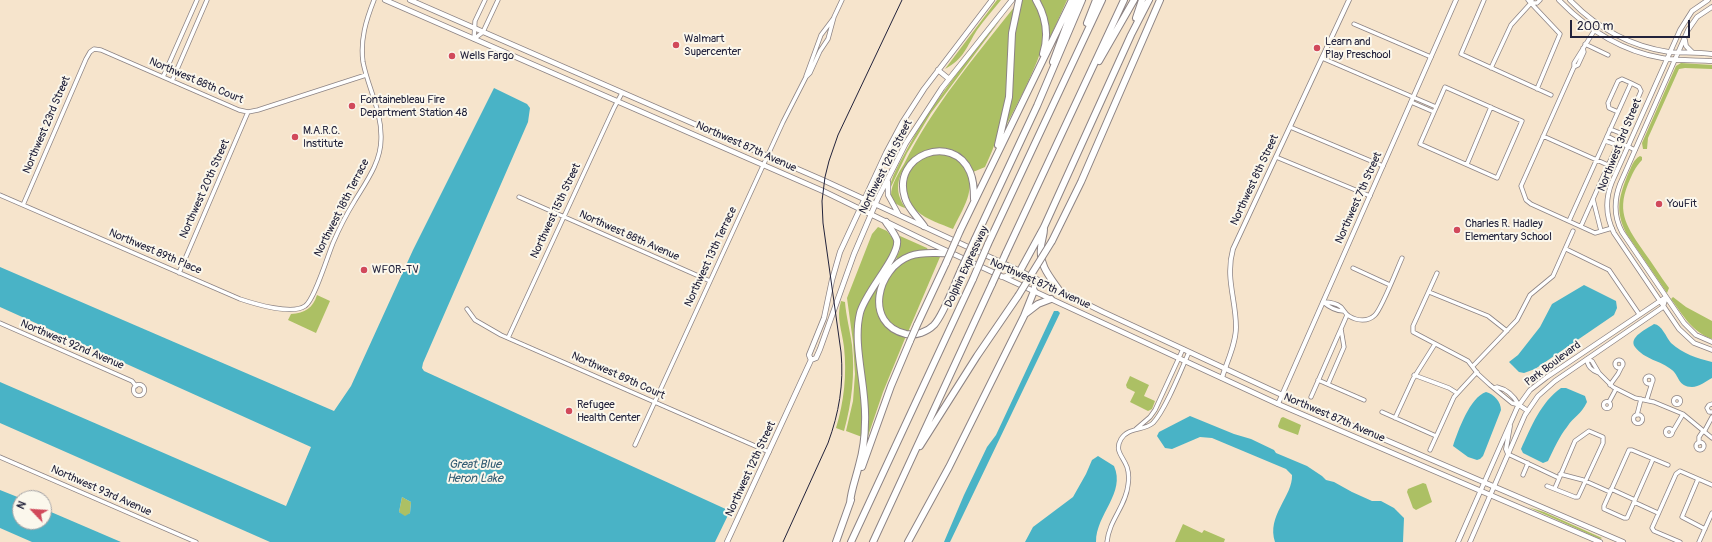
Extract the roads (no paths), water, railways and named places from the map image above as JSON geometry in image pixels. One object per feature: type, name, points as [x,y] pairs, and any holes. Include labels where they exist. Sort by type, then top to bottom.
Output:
[{"type":"highway","points":[[995,158],[1004,125],[1009,97],[1011,46],[1019,0]]},
{"type":"highway","points":[[1036,0],[1044,17],[1046,34],[1046,45],[1039,69]]},
{"type":"highway","points":[[836,542],[887,397],[910,341],[960,231],[1072,0]]},
{"type":"highway","points":[[1037,106],[1076,0]]},
{"type":"highway","points":[[950,253],[926,252],[914,254],[903,259],[893,267],[885,279],[880,292],[880,309],[887,324],[900,332],[916,334],[929,329],[938,320],[1037,106],[1082,0]]},
{"type":"highway","points":[[1067,76],[1096,0]]},
{"type":"highway","name":"Dolphin Expressway","points":[[850,542],[1102,0]]},
{"type":"highway","points":[[873,542],[1124,0]]},
{"type":"highway","points":[[1083,88],[1134,0]]},
{"type":"highway","points":[[1131,35],[1142,0]]},
{"type":"highway","points":[[1020,271],[1044,227],[1096,116],[1131,35],[1149,0]]},
{"type":"highway","points":[[908,464],[977,356],[1018,296],[1052,241],[1081,182],[1160,0]]},
{"type":"highway","points":[[924,226],[907,203],[903,186],[908,168],[912,162],[923,154],[935,151],[946,152],[962,161],[970,171],[974,202]]},
{"type":"highway","points":[[850,503],[851,493],[863,448],[866,420],[858,338],[859,318],[863,304],[869,292],[897,249],[896,237],[886,222]]},
{"type":"highway","points":[[1044,227],[1041,259],[1045,270],[1059,290]]},
{"type":"highway","points":[[908,542],[949,468],[1024,316],[1034,291]]},
{"type":"highway","points":[[1024,316],[1038,304],[1051,299]]},
{"type":"main road","name":"Northwest 87th Avenue","points":[[385,0],[764,165],[861,209],[950,253],[1278,404],[1600,542]]},
{"type":"main road","name":"Northwest 87th Avenue","points":[[410,0],[876,204],[1282,395],[1623,542]]},
{"type":"main road","name":"Northwest 12th Street","points":[[811,360],[809,355],[824,318],[838,259],[861,209],[864,199],[896,134],[915,102],[992,0]]},
{"type":"main road","name":"Northwest 12th Street","points":[[727,542],[811,360],[816,358],[846,274],[871,214],[888,179],[916,127],[949,79],[1012,0]]},
{"type":"main road","points":[[938,70],[949,79]]},
{"type":"main road","points":[[888,179],[888,195],[898,215]]},
{"type":"main road","points":[[1002,277],[1016,274],[1020,271]]},
{"type":"main road","points":[[1028,275],[1034,284],[1034,291]]},
{"type":"main road","points":[[1419,464],[1423,456]]},
{"type":"street","points":[[163,77],[197,0]]},
{"type":"street","points":[[172,81],[207,0]]},
{"type":"street","name":"Northwest 18th Terrace","points":[[306,306],[312,296],[338,232],[370,176],[378,154],[381,139],[380,120],[366,75],[363,56],[363,40],[366,22],[374,0]]},
{"type":"street","points":[[474,38],[475,21],[485,0]]},
{"type":"street","points":[[474,38],[483,32],[498,0]]},
{"type":"street","name":"Northwest 13th Terrace","points":[[806,77],[810,73],[828,39],[834,17],[842,0]]},
{"type":"street","name":"Northwest 8th Street","points":[[1222,378],[1233,346],[1236,327],[1229,275],[1232,254],[1349,0]]},
{"type":"street","name":"Northwest 7th Street","points":[[1278,404],[1456,0]]},
{"type":"street","points":[[1484,0],[1461,54],[1551,95]]},
{"type":"street","points":[[1528,0],[1532,2],[1560,34],[1537,88]]},
{"type":"street","points":[[1532,2],[1537,3],[1540,0]]},
{"type":"street","points":[[1559,0],[1576,18],[1594,31],[1613,42],[1634,51],[1667,59],[1712,61]]},
{"type":"street","points":[[1570,0],[1590,19],[1614,34],[1642,46],[1670,52],[1712,54]]},
{"type":"street","name":"Northwest 3rd Street","points":[[1708,0],[1695,9],[1685,20],[1609,193],[1608,212],[1612,228],[1617,239],[1663,307],[1685,336],[1699,346],[1712,350]]},
{"type":"street","points":[[1491,68],[1511,25],[1532,2]]},
{"type":"street","name":"Northwest 3rd Street","points":[[1666,297],[1620,228],[1615,210],[1617,191],[1685,38],[1695,19],[1712,6]]},
{"type":"street","name":"Northwest 13th Terrace","points":[[635,445],[806,77],[821,35],[834,17]]},
{"type":"street","points":[[1354,24],[1431,57]]},
{"type":"street","points":[[1594,31],[1574,63],[1574,67],[1521,188],[1528,203],[1596,233],[1612,228]]},
{"type":"street","points":[[1685,38],[1685,45],[1692,52]]},
{"type":"street","points":[[1584,46],[1608,55]]},
{"type":"street","name":"Northwest 88th Court","points":[[90,52],[94,49],[99,49],[239,110],[248,112],[366,75]]},
{"type":"street","name":"Northwest 23rd Street","points":[[22,205],[90,52]]},
{"type":"street","points":[[1322,58],[1436,107]]},
{"type":"street","points":[[1610,129],[1622,132],[1635,106],[1641,89],[1622,79],[1619,80],[1608,103],[1609,108],[1618,112]]},
{"type":"street","points":[[1569,221],[1631,83]]},
{"type":"street","points":[[1445,87],[1522,121],[1497,178],[1420,144],[1436,107],[1445,87]]},
{"type":"street","name":"Northwest 15th Street","points":[[508,338],[622,93]]},
{"type":"street","points":[[1411,102],[1434,112]]},
{"type":"street","points":[[1466,164],[1492,108]]},
{"type":"street","name":"Northwest 20th Street","points":[[179,273],[248,112]]},
{"type":"street","points":[[1290,127],[1383,166]]},
{"type":"street","points":[[1543,136],[1608,165]]},
{"type":"street","points":[[1607,136],[1635,150]]},
{"type":"street","points":[[1605,141],[1614,144],[1620,143]]},
{"type":"street","points":[[1581,226],[1615,150]]},
{"type":"street","points":[[1276,157],[1370,196]]},
{"type":"street","name":"Northwest 89th Place","points":[[0,195],[252,303],[290,309],[306,306]]},
{"type":"street","name":"Northwest 88th Avenue","points":[[519,197],[710,281]]},
{"type":"street","points":[[1593,199],[1601,231]]},
{"type":"street","points":[[1473,366],[1507,331],[1521,314],[1530,295],[1553,276],[1573,231]]},
{"type":"street","points":[[1566,249],[1609,270],[1639,314]]},
{"type":"street","points":[[1323,302],[1328,306],[1339,311],[1343,311],[1347,315],[1360,320],[1367,319],[1375,315],[1402,258]]},
{"type":"street","points":[[1353,268],[1390,285]]},
{"type":"street","points":[[1437,273],[1412,330],[1415,334],[1466,360],[1494,388],[1512,403],[1519,405],[1528,411]]},
{"type":"street","points":[[1429,292],[1488,316],[1507,331]]},
{"type":"street","points":[[1663,307],[1666,297]]},
{"type":"street","points":[[1666,297],[1688,328],[1700,337],[1712,342]]},
{"type":"street","name":"Park Boulevard","points":[[1458,542],[1510,422],[1519,405],[1539,382],[1666,297]]},
{"type":"street","name":"Park Boulevard","points":[[1470,542],[1528,411],[1538,396],[1549,386],[1663,307]]},
{"type":"street","name":"Northwest 89th Court","points":[[467,309],[475,320],[508,338],[769,452]]},
{"type":"street","points":[[1311,397],[1347,315]]},
{"type":"street","name":"Northwest 92nd Avenue","points":[[0,323],[132,381],[136,386]]},
{"type":"street","points":[[1328,384],[1344,347],[1341,329]]},
{"type":"street","points":[[1395,418],[1414,375],[1435,344]]},
{"type":"street","points":[[1136,429],[1155,410],[1184,349]]},
{"type":"street","points":[[1107,542],[1111,524],[1123,504],[1128,486],[1128,472],[1125,462],[1119,453],[1119,445],[1125,434],[1136,429],[1147,427],[1159,415],[1189,352]]},
{"type":"street","points":[[1583,352],[1587,359],[1592,361],[1599,373],[1610,385],[1641,399],[1683,414],[1712,438]]},
{"type":"street","points":[[1610,385],[1621,368]]},
{"type":"street","points":[[1430,450],[1457,393],[1477,372]]},
{"type":"street","points":[[1414,375],[1449,388],[1457,393]]},
{"type":"street","points":[[1318,380],[1364,400]]},
{"type":"street","points":[[1647,400],[1652,383]]},
{"type":"street","points":[[1609,402],[1616,389]]},
{"type":"street","points":[[1637,415],[1641,399]]},
{"type":"street","points":[[1712,404],[1707,408],[1709,412],[1712,412]]},
{"type":"street","points":[[1674,410],[1677,405]]},
{"type":"street","points":[[1382,412],[1436,436]]},
{"type":"street","points":[[1673,431],[1683,414]]},
{"type":"street","points":[[1699,443],[1699,437],[1712,417]]},
{"type":"street","points":[[1510,422],[1506,449],[1508,454],[1559,476],[1586,481],[1611,490],[1658,513]]},
{"type":"street","points":[[1547,486],[1578,497],[1604,439],[1602,436],[1589,431],[1575,441],[1554,488]]},
{"type":"street","points":[[1654,459],[1626,518],[1604,508],[1630,450],[1654,459],[1668,465]]},
{"type":"street","name":"Northwest 93rd Avenue","points":[[0,457],[196,542]]},
{"type":"street","points":[[1523,475],[1528,463]]},
{"type":"street","points":[[1680,542],[1652,529],[1678,472],[1712,485]]},
{"type":"street","points":[[1698,479],[1682,517],[1705,529]]},
{"type":"street","points":[[1700,542],[1712,513]]},
{"type":"water","name":"Great Blue Heron Lake","points":[[494,88],[527,104],[530,108],[528,122],[422,368],[424,371],[730,511],[715,542],[270,542],[0,423],[0,382],[286,506],[311,447],[0,307],[0,267],[334,411],[351,386],[413,250]],"holes":[[[402,497],[411,502],[410,513],[405,516],[399,512]]]},
{"type":"water","points":[[1584,285],[1616,301],[1617,308],[1614,315],[1535,369],[1524,373],[1519,372],[1509,362],[1518,355],[1540,327],[1552,304]]},
{"type":"water","points":[[1054,311],[1058,311],[1060,313],[950,542],[944,542],[964,495],[987,447],[996,435]]},
{"type":"water","points":[[1654,324],[1664,332],[1671,343],[1680,350],[1712,362],[1712,378],[1697,386],[1692,387],[1684,385],[1672,370],[1643,355],[1635,347],[1634,340],[1639,334]]},
{"type":"water","points":[[1561,388],[1566,388],[1585,396],[1587,402],[1564,431],[1548,461],[1543,463],[1523,453],[1521,449],[1542,408]]},
{"type":"water","points":[[1486,392],[1496,399],[1500,404],[1501,410],[1483,456],[1477,460],[1468,457],[1453,446],[1465,415],[1475,400]]},
{"type":"water","points":[[1190,416],[1234,434],[1251,439],[1274,450],[1276,453],[1307,466],[1326,480],[1334,482],[1372,501],[1381,501],[1394,508],[1404,518],[1403,542],[1275,542],[1273,533],[1274,524],[1291,483],[1292,475],[1286,469],[1212,438],[1200,437],[1172,449],[1165,448],[1157,436],[1159,432]]},
{"type":"water","points":[[1098,456],[1114,466],[1117,476],[1114,495],[1100,522],[1096,542],[1025,542],[1033,527],[1073,497],[1092,460]]},
{"type":"water","points":[[0,490],[12,495],[12,530],[52,530],[52,512],[121,542],[32,542],[0,528]]},
{"type":"railway","points":[[783,542],[828,443],[840,398],[842,376],[841,352],[823,223],[822,201],[825,177],[838,135],[902,0]]},
{"type":"place","name":"Walmart Supercenter","points":[[676,45]]},
{"type":"place","name":"Learn and Play Preschool","points":[[1317,48]]},
{"type":"place","name":"Wells Fargo","points":[[452,56]]},
{"type":"place","name":"Fontainebleau Fire Department Station 48","points":[[352,106]]},
{"type":"place","name":"M.A.R.C. Institute","points":[[295,137]]},
{"type":"place","name":"YouFit","points":[[1659,204]]},
{"type":"place","name":"Charles R. Hadley Elementary School","points":[[1457,230]]},
{"type":"place","name":"WFOR-TV","points":[[364,270]]},
{"type":"place","name":"Refugee Health Center","points":[[569,411]]}]
